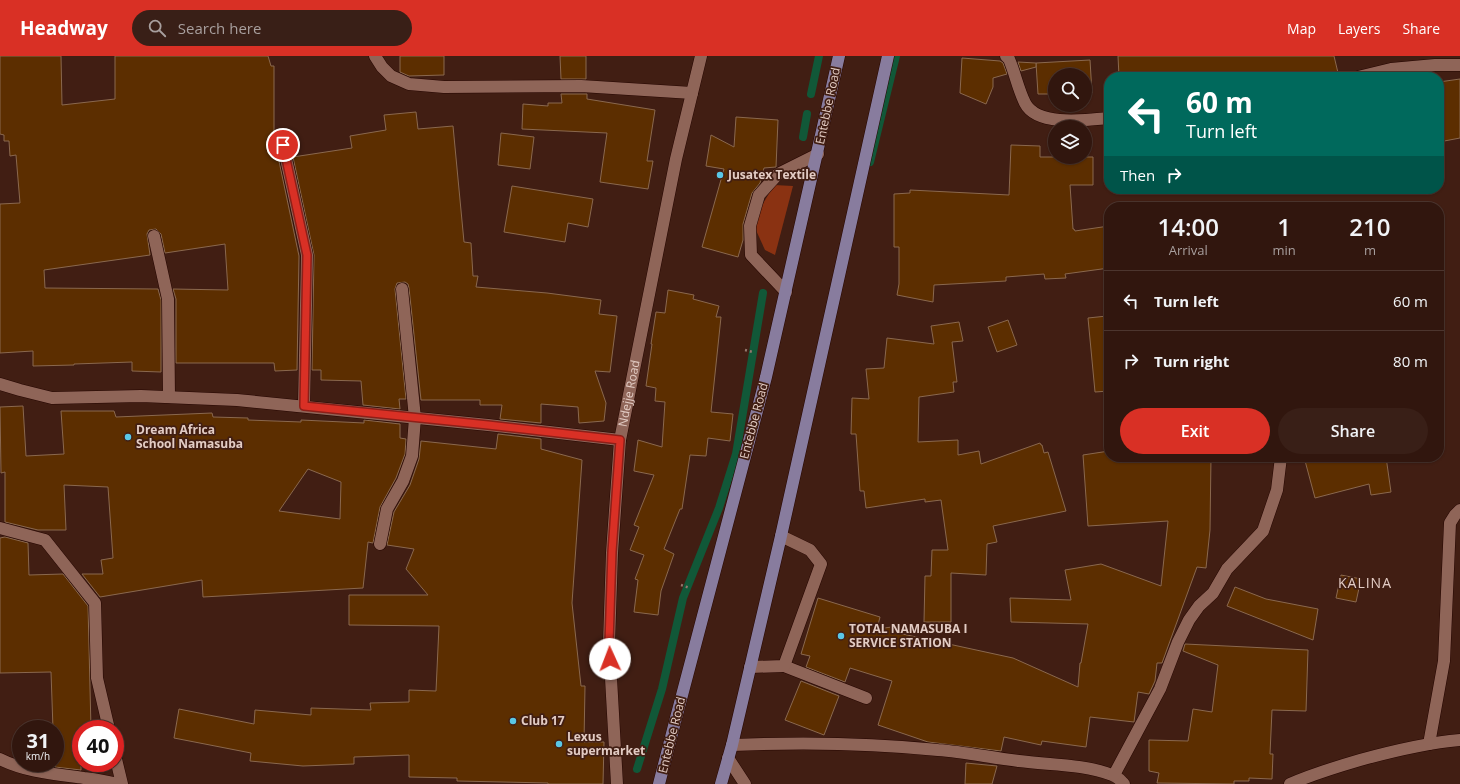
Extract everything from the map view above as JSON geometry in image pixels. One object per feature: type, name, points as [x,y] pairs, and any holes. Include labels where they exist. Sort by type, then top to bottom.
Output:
[{"type":"main road","name":"Entebbe Road","points":[[660,784],[766,377],[818,154],[839,56]]},
{"type":"main road","points":[[721,784],[732,745],[781,536],[888,56]]},
{"type":"street","points":[[375,56],[382,67],[391,76],[409,84],[444,87],[581,86],[692,93]]},
{"type":"street","name":"Ndejje Road","points":[[617,784],[609,643],[612,552],[620,440],[676,158],[701,56]]},
{"type":"street","points":[[1006,56],[1010,59],[1025,104],[1034,114],[1048,118],[1072,121],[1104,118]]},
{"type":"street","points":[[1376,72],[1391,68],[1460,65]]},
{"type":"street","points":[[283,145],[307,255],[304,406]]},
{"type":"street","points":[[786,292],[751,255],[750,226],[759,195],[778,174],[818,154]]},
{"type":"street","points":[[154,236],[168,299],[169,397]]},
{"type":"street","points":[[380,544],[387,509],[403,481],[412,456],[415,418],[402,289]]},
{"type":"street","points":[[0,384],[52,398],[142,396],[237,400],[620,440]]},
{"type":"street","points":[[1114,775],[1160,689],[1178,642],[1189,620],[1199,606],[1213,593],[1227,569],[1263,531],[1277,490],[1280,462]]},
{"type":"street","points":[[1429,744],[1444,661],[1450,523],[1460,510]]},
{"type":"street","points":[[0,528],[45,540],[95,603],[97,678],[107,720]]},
{"type":"street","points":[[781,536],[810,550],[821,564],[784,666]]},
{"type":"street","points":[[750,667],[784,666],[866,698]]},
{"type":"street","points":[[1290,784],[1314,773],[1393,751],[1460,740]]},
{"type":"street","points":[[732,745],[768,743],[897,746],[940,750],[1078,767],[1114,775],[1124,784]]},
{"type":"street","points":[[728,758],[745,784]]},
{"type":"street","points":[[0,759],[12,765],[46,773],[121,784],[119,772]]},
{"type":"path","points":[[682,585],[693,589]]},
{"type":"shaded area","points":[[774,185],[793,186],[775,255],[765,250],[755,228],[761,207]]},
{"type":"building","points":[[0,56],[61,56],[62,105],[115,99],[115,56],[268,56],[271,66],[274,66],[274,131],[277,131],[278,140],[276,147],[299,256],[297,370],[275,371],[274,363],[176,363],[176,299],[173,289],[228,290],[225,244],[165,253],[161,234],[156,229],[149,230],[147,234],[150,255],[44,270],[45,288],[158,289],[161,300],[161,372],[132,371],[132,362],[33,366],[33,351],[0,353],[0,204],[20,203],[16,155],[10,156],[9,141],[4,141],[4,135],[0,134]]},
{"type":"building","points":[[400,56],[444,56],[444,75],[409,76],[400,72]]},
{"type":"building","points":[[560,56],[586,56],[586,79],[561,79]]},
{"type":"building","points":[[1118,56],[1334,56],[1338,72],[1119,72]]},
{"type":"building","points":[[962,58],[1000,61],[1003,63],[1007,74],[993,78],[993,87],[986,104],[960,93]]},
{"type":"building","points":[[1090,60],[1090,68],[1048,68],[1048,94],[1038,94],[1036,63]]},
{"type":"building","points":[[1018,62],[1036,63],[1036,67],[1021,71]]},
{"type":"building","points":[[1460,79],[1460,138],[1444,141],[1444,81]]},
{"type":"building","points":[[561,94],[587,94],[587,99],[655,110],[647,161],[653,161],[648,189],[600,182],[607,133],[522,129],[523,104],[548,106],[548,103],[562,103]]},
{"type":"building","points":[[416,112],[418,129],[453,126],[464,242],[471,243],[473,276],[478,276],[476,287],[547,293],[601,300],[599,314],[617,316],[610,372],[595,371],[606,403],[604,421],[579,423],[578,407],[541,404],[541,423],[500,419],[502,405],[480,405],[480,400],[421,400],[409,288],[408,284],[405,282],[397,283],[395,289],[406,399],[399,399],[400,409],[363,405],[361,381],[321,380],[321,370],[312,370],[314,255],[293,157],[352,148],[350,136],[386,130],[384,115]]},
{"type":"building","points":[[736,117],[778,120],[776,167],[764,168],[760,183],[752,193],[743,224],[743,240],[738,257],[702,247],[724,169],[706,166],[711,135],[734,147]]},
{"type":"building","points":[[501,133],[534,137],[530,169],[498,165]]},
{"type":"building","points":[[1011,145],[1040,146],[1040,157],[1048,157],[1048,164],[1092,164],[1093,157],[1093,185],[1070,185],[1073,229],[1075,231],[1104,227],[1104,269],[1065,274],[1066,278],[1045,279],[1044,274],[1006,277],[1006,281],[934,285],[933,302],[897,295],[899,284],[899,247],[894,247],[894,194],[910,193],[910,190],[1009,195]]},
{"type":"building","points":[[512,186],[593,199],[588,227],[568,223],[565,242],[504,232]]},
{"type":"building","points":[[668,290],[694,295],[693,299],[719,306],[716,317],[721,317],[711,412],[733,414],[730,441],[708,438],[706,456],[690,455],[682,509],[680,509],[664,549],[674,554],[661,591],[658,615],[634,612],[638,580],[635,579],[644,555],[630,550],[639,527],[634,525],[654,475],[634,471],[638,440],[662,447],[665,402],[655,401],[656,388],[646,386],[656,312],[665,313]]},
{"type":"building","points":[[1104,316],[1104,391],[1095,392],[1088,318]]},
{"type":"building","points":[[1008,320],[1017,345],[997,352],[988,327]]},
{"type":"building","points":[[959,322],[963,341],[952,342],[957,382],[953,382],[954,392],[919,397],[918,442],[958,440],[958,455],[979,451],[981,464],[1040,443],[1044,453],[1048,452],[1066,511],[993,526],[997,542],[987,544],[986,575],[951,573],[951,622],[924,622],[925,576],[931,576],[932,550],[948,550],[941,500],[925,502],[925,499],[866,508],[864,491],[860,491],[856,434],[851,434],[852,398],[869,399],[866,369],[884,368],[887,338],[934,344],[931,326]]},
{"type":"building","points":[[23,406],[26,456],[64,454],[61,411],[114,411],[116,417],[212,413],[213,417],[248,418],[248,420],[301,422],[301,420],[364,423],[364,420],[400,424],[400,438],[406,439],[405,454],[396,478],[380,507],[373,543],[368,542],[363,588],[203,597],[202,580],[100,597],[82,574],[103,574],[101,560],[113,558],[108,487],[64,485],[66,530],[38,530],[5,522],[5,472],[1,473],[0,407]],"holes":[[[308,469],[341,482],[340,519],[279,511]]]},
{"type":"building","points":[[498,434],[541,439],[541,449],[582,460],[572,603],[581,686],[585,686],[584,742],[604,742],[603,784],[457,781],[457,778],[409,777],[409,755],[354,757],[354,764],[303,766],[250,761],[251,753],[174,738],[179,709],[254,724],[255,710],[311,715],[311,708],[371,710],[370,703],[409,702],[409,690],[436,691],[439,626],[349,625],[349,595],[428,595],[406,569],[414,549],[387,545],[394,512],[410,485],[419,459],[421,441],[496,449]]},
{"type":"building","points":[[1104,452],[1104,462],[1211,462],[1210,530],[1206,568],[1197,567],[1162,663],[1157,663],[1155,681],[1149,694],[1138,692],[1134,722],[1090,717],[1086,747],[1042,741],[1041,745],[1004,737],[1001,751],[928,742],[878,725],[892,681],[850,668],[845,682],[806,667],[810,656],[801,654],[818,598],[880,617],[877,629],[899,626],[898,633],[1013,658],[1078,687],[1080,663],[1088,624],[1011,622],[1010,598],[1071,600],[1065,570],[1101,564],[1161,586],[1168,521],[1088,526],[1083,455]]},
{"type":"building","points":[[1305,462],[1387,462],[1391,492],[1371,495],[1369,484],[1315,498]]},
{"type":"building","points":[[5,537],[28,543],[29,575],[63,574],[88,606],[91,720],[72,720],[72,769],[64,768],[64,720],[53,720],[51,672],[0,673],[0,538]]},
{"type":"building","points":[[1341,575],[1361,579],[1356,602],[1336,598]]},
{"type":"building","points":[[1235,587],[1266,599],[1318,609],[1313,640],[1227,606]]},
{"type":"building","points":[[1185,644],[1308,650],[1306,711],[1272,710],[1270,754],[1273,754],[1272,779],[1249,778],[1249,781],[1234,781],[1234,784],[1157,783],[1159,773],[1149,771],[1149,740],[1188,741],[1193,709],[1212,712],[1218,665],[1183,651]]},
{"type":"building","points":[[801,681],[839,696],[824,735],[785,720]]},
{"type":"building","points":[[966,763],[997,766],[992,784],[965,784]]},
{"type":"waterway","points":[[811,94],[819,56]]},
{"type":"waterway","points":[[870,162],[896,56]]},
{"type":"waterway","points":[[803,137],[807,114]]},
{"type":"waterway","points":[[637,769],[662,689],[683,598],[719,508],[736,454],[763,293]]},
{"type":"place","name":"Jusatex Textile","points":[[720,175]]},
{"type":"place","name":"Dream Africa School Namasuba","points":[[128,437]]},
{"type":"place","name":"TOTAL NAMASUBA I SERVICE STATION","points":[[841,636]]},
{"type":"place","name":"Club 17","points":[[513,721]]},
{"type":"place","name":"Lexus supermarket","points":[[559,744]]},
{"type":"district","name":"KALINA","points":[[1365,583]]},
{"type":"route","points":[[283,145],[307,255],[304,406],[620,440],[612,552],[609,643],[610,659]]}]
